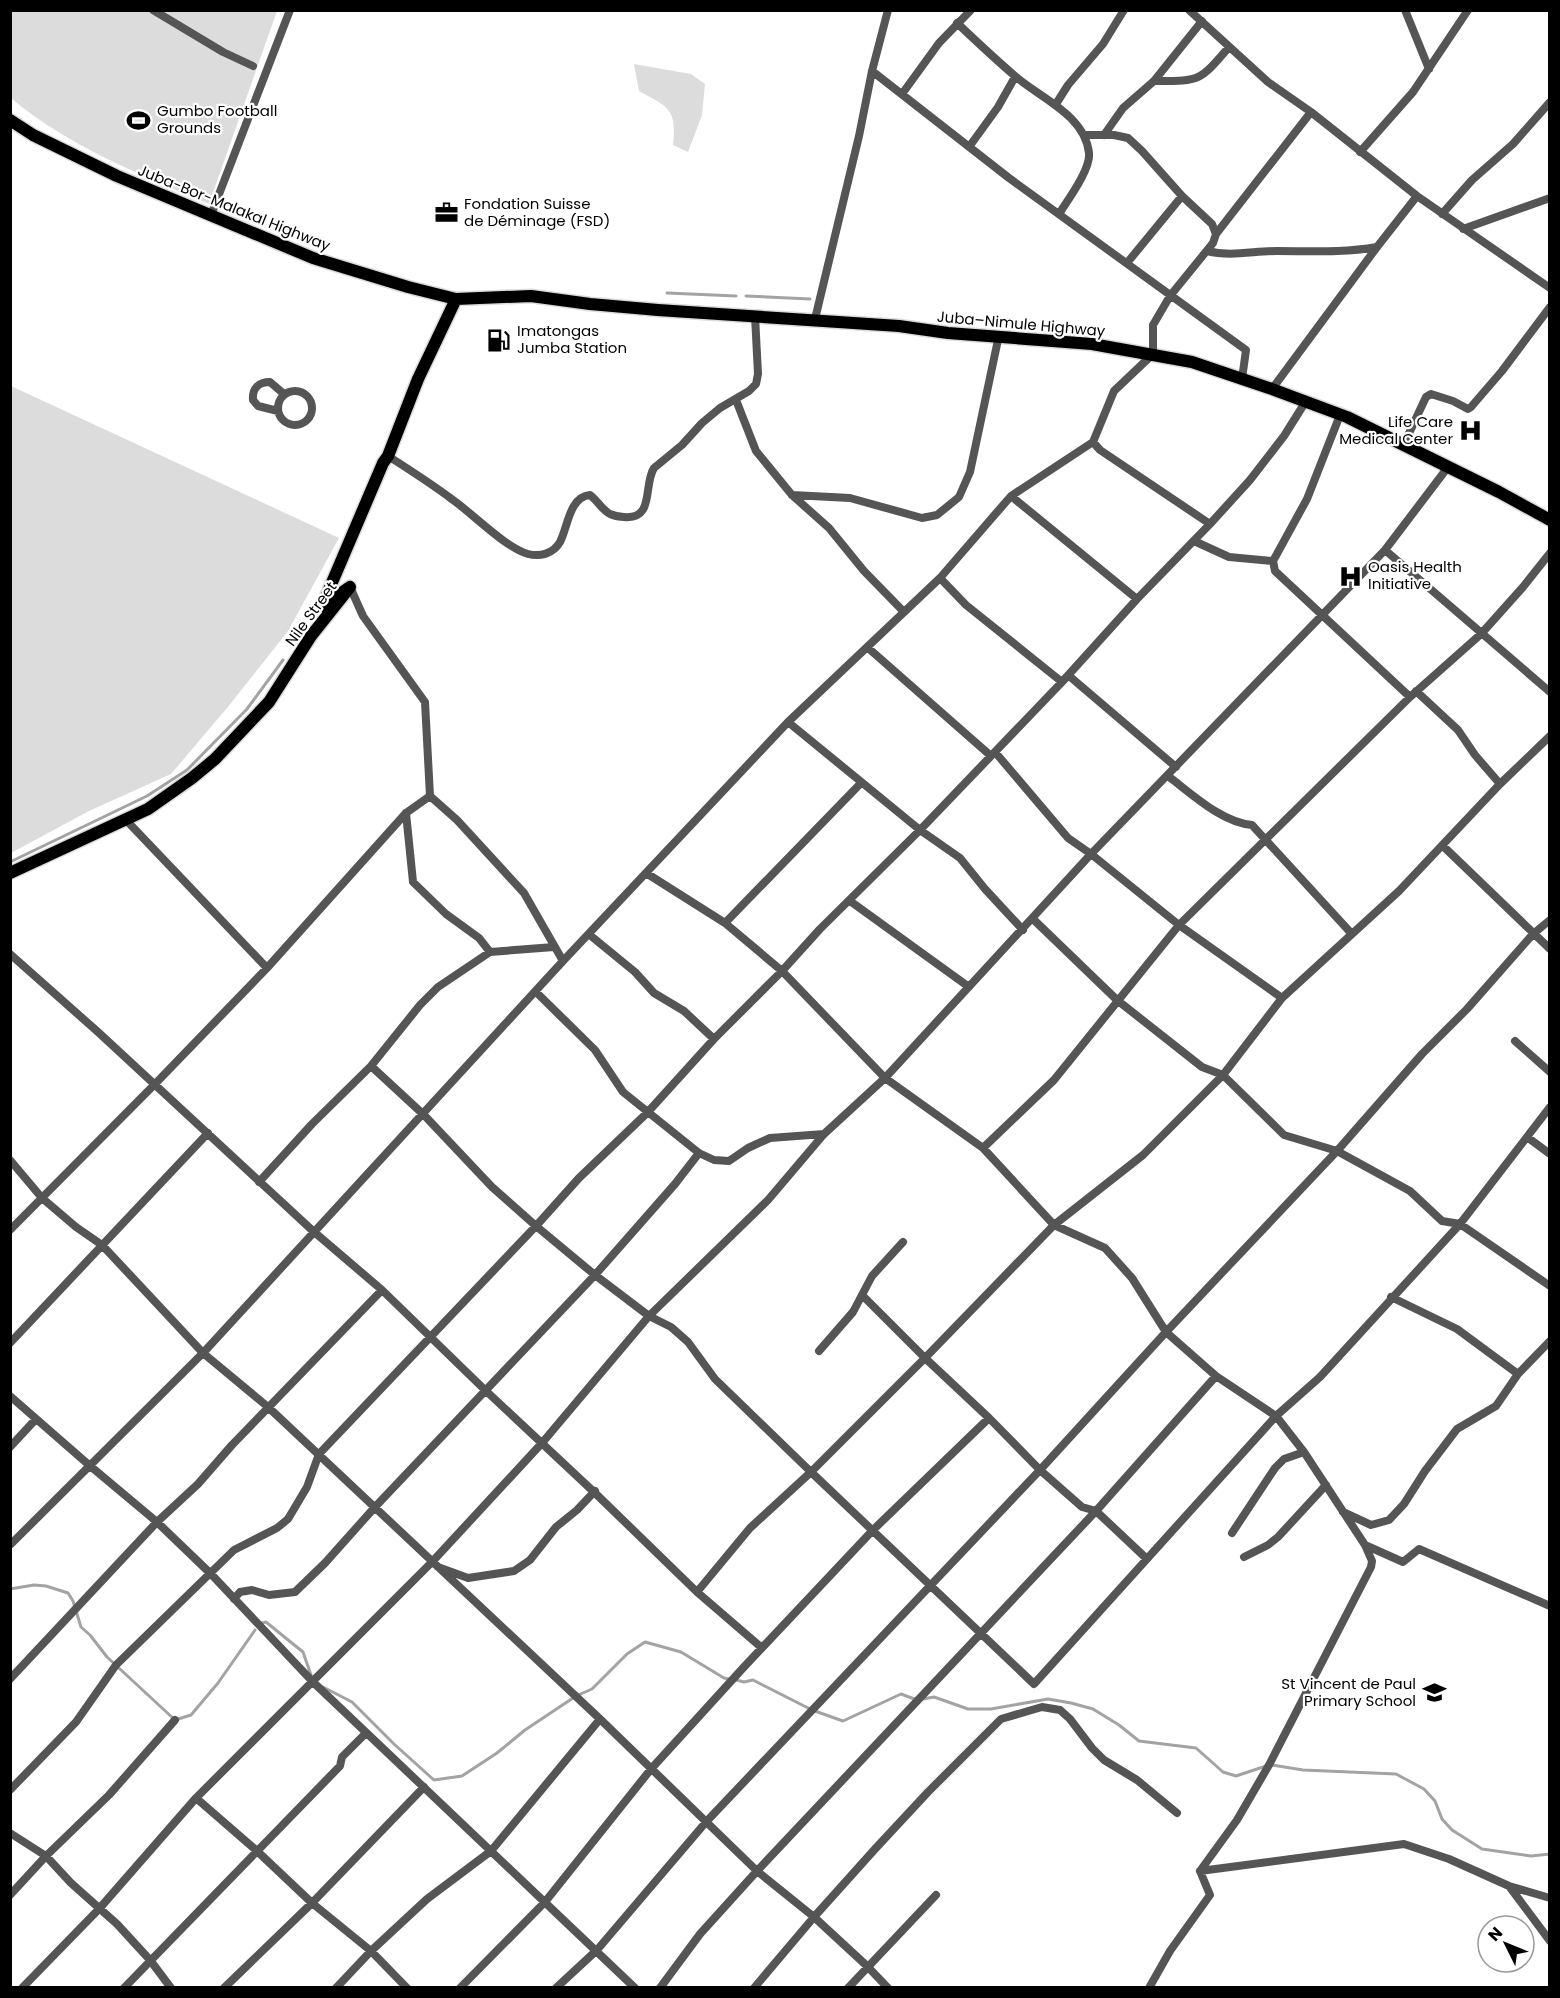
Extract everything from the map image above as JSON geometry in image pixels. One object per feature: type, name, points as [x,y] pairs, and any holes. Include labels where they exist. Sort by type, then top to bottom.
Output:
[{"type":"main road","name":"Juba-Bor-Malakal Highway","points":[[10,120],[33,135],[98,167],[178,203],[313,258],[456,299]]},
{"type":"main road","name":"Juba–Nimule Highway","points":[[456,299],[531,296],[590,304],[899,326],[948,333],[1092,344],[1153,354],[1192,362],[1272,388],[1341,415],[1499,492],[1550,520]]},
{"type":"main road","name":"Nile Street","points":[[350,587],[322,606],[388,456],[418,379],[456,299]]},
{"type":"main road","name":"Nile Street","points":[[10,873],[148,809],[179,789],[215,759],[269,702],[311,636],[350,587]]},
{"type":"street","points":[[153,10],[223,52],[253,66]]},
{"type":"street","points":[[212,215],[290,10]]},
{"type":"street","points":[[815,319],[888,10]]},
{"type":"street","points":[[902,94],[939,43],[971,10]]},
{"type":"street","points":[[1056,104],[1068,85],[1102,44],[1124,10]]},
{"type":"street","points":[[1190,10],[1268,81],[1417,196],[1550,288]]},
{"type":"street","points":[[1405,10],[1429,69]]},
{"type":"street","points":[[1360,152],[1413,92],[1468,10]]},
{"type":"street","points":[[1104,135],[1123,108],[1154,81],[1202,21]]},
{"type":"street","points":[[957,23],[1015,77],[1056,104],[1084,135],[1090,154],[1087,165],[1059,214]]},
{"type":"street","points":[[1154,81],[1189,81],[1200,77],[1229,47]]},
{"type":"street","points":[[872,71],[969,147],[1246,350],[1242,379]]},
{"type":"street","points":[[969,147],[998,107],[1015,77]]},
{"type":"street","points":[[1442,214],[1472,180],[1513,144],[1550,102]]},
{"type":"street","points":[[10,1545],[203,1353],[563,961],[788,722],[940,578],[1011,496],[1093,442],[1113,391],[1153,354],[1153,325],[1170,296],[1207,251],[1216,234],[1311,112]]},
{"type":"street","points":[[1084,135],[1114,135],[1128,138],[1143,151],[1182,196],[1212,224],[1216,234]]},
{"type":"street","points":[[1127,263],[1182,196]]},
{"type":"street","points":[[1272,388],[1417,196]]},
{"type":"street","points":[[1463,229],[1550,198]]},
{"type":"street","points":[[1207,251],[1221,255],[1246,255],[1275,251],[1355,251],[1377,247]]},
{"type":"street","points":[[1404,444],[1426,397],[1431,394],[1468,409],[1471,408],[1550,308]]},
{"type":"street","points":[[388,456],[453,499],[511,545],[528,554],[544,555],[553,551],[559,543],[575,504],[585,495],[590,495],[609,513],[617,516],[632,518],[639,515],[644,510],[654,468],[682,445],[711,415],[736,400],[756,384],[759,374],[755,316]]},
{"type":"street","points":[[792,495],[850,498],[922,518],[937,515],[959,497],[970,472],[999,335]]},
{"type":"street","points":[[278,411],[258,406],[253,400],[254,389],[258,385],[270,382],[284,394]]},
{"type":"street","points":[[297,390],[306,394],[312,403],[312,414],[304,423],[294,425],[284,420],[278,411],[279,402],[284,394],[297,390]]},
{"type":"street","points":[[736,400],[756,451],[792,495],[829,528],[864,571],[904,612]]},
{"type":"street","points":[[10,1790],[76,1722],[116,1665],[234,1551],[277,1528],[288,1519],[307,1487],[319,1454],[431,1338],[579,1178],[646,1113],[820,929],[920,830],[1210,524],[1250,480],[1284,436],[1306,401]]},
{"type":"street","points":[[1341,415],[1307,499],[1273,561],[1275,572],[1413,694],[1458,730],[1475,755],[1500,784]]},
{"type":"street","points":[[1093,442],[1109,456],[1210,524]]},
{"type":"street","points":[[22,1988],[99,1909],[195,1798],[435,1565],[649,1316],[768,1200],[824,1134],[885,1078],[1091,854],[1168,776],[1205,734],[1323,616],[1385,550],[1448,467]]},
{"type":"street","points":[[1011,496],[1137,599]]},
{"type":"street","points":[[1194,541],[1229,557],[1273,561]]},
{"type":"street","points":[[1385,550],[1550,692]]},
{"type":"street","points":[[983,1148],[1054,1080],[1179,925],[1413,694],[1481,634],[1550,553]]},
{"type":"street","points":[[940,578],[966,605],[1065,678],[1176,767]]},
{"type":"street","points":[[350,587],[363,616],[424,702],[430,796],[457,820],[524,893],[563,961]]},
{"type":"street","points":[[867,647],[993,754],[1068,838],[1179,925],[1282,998]]},
{"type":"street","points":[[788,722],[920,830],[960,858],[1023,930]]},
{"type":"street","points":[[697,1592],[750,1528],[811,1472],[1054,1225],[1143,1155],[1223,1075],[1282,998],[1399,891],[1500,784],[1550,736]]},
{"type":"street","points":[[1168,776],[1215,810],[1242,824],[1252,825],[1351,933]]},
{"type":"street","points":[[725,922],[861,783]]},
{"type":"street","points":[[10,1230],[267,968],[406,813],[430,796]]},
{"type":"street","points":[[406,813],[413,882],[446,914],[479,938],[490,952]]},
{"type":"street","points":[[126,820],[267,968]]},
{"type":"street","points":[[1443,846],[1550,949]]},
{"type":"street","points":[[646,873],[725,922],[782,971],[885,1078],[983,1148],[1054,1225],[1105,1248],[1132,1278],[1166,1332],[1216,1376],[1276,1416],[1304,1452],[1365,1545],[1372,1561],[1368,1575],[1269,1765],[1237,1820],[1200,1871]]},
{"type":"street","points":[[850,901],[969,987]]},
{"type":"street","points":[[1033,919],[1117,1000],[1202,1066],[1223,1075],[1284,1135],[1337,1151],[1410,1191],[1442,1221],[1460,1224],[1550,1286]]},
{"type":"street","points":[[556,1988],[597,1950],[706,1822],[1040,1470],[1166,1332],[1337,1151],[1533,934],[1550,920]]},
{"type":"street","points":[[591,936],[635,972],[654,993],[684,1011],[714,1039]]},
{"type":"street","points":[[259,1182],[371,1066],[420,1005],[438,987],[490,952],[554,947]]},
{"type":"street","points":[[10,954],[155,1084],[259,1182],[382,1290],[697,1592],[762,1648]]},
{"type":"street","points":[[536,992],[595,1050],[623,1092],[646,1113],[699,1153],[714,1160],[729,1161],[747,1148],[770,1138],[824,1134]]},
{"type":"street","points":[[1515,1041],[1550,1072]]},
{"type":"street","points":[[371,1066],[423,1115],[492,1187],[536,1226],[595,1275],[649,1316],[671,1327],[688,1342],[715,1378],[1034,1683],[1276,1416],[1320,1377],[1460,1224],[1550,1107]]},
{"type":"street","points":[[10,1343],[208,1133]]},
{"type":"street","points":[[1527,1137],[1550,1154]]},
{"type":"street","points":[[234,1599],[240,1592],[252,1590],[269,1595],[295,1592],[595,1275],[675,1184],[699,1153]]},
{"type":"street","points":[[10,1160],[42,1198],[76,1227],[102,1245],[203,1353],[268,1407],[319,1454],[600,1719],[757,1871],[814,1917],[888,1988]]},
{"type":"street","points":[[819,1351],[853,1312],[872,1276],[903,1242]]},
{"type":"street","points":[[10,1679],[157,1522],[198,1484],[268,1407],[382,1290]]},
{"type":"street","points":[[863,1296],[1040,1470],[1082,1507],[1096,1511],[1147,1559]]},
{"type":"street","points":[[1391,1297],[1457,1329],[1518,1374]]},
{"type":"street","points":[[1343,1512],[1371,1525],[1389,1520],[1404,1504],[1425,1471],[1457,1429],[1496,1406],[1518,1374],[1550,1341]]},
{"type":"street","points":[[660,1988],[700,1934],[757,1871],[1096,1511],[1216,1376]]},
{"type":"street","points":[[10,1396],[157,1522],[211,1574],[313,1682],[635,1988]]},
{"type":"street","points":[[460,1988],[545,1902],[651,1769],[762,1648],[873,1530],[989,1418]]},
{"type":"street","points":[[10,1447],[36,1419]]},
{"type":"street","points":[[1232,1533],[1275,1468],[1284,1459],[1304,1452]]},
{"type":"street","points":[[1244,1557],[1268,1545],[1278,1537],[1326,1485]]},
{"type":"street","points":[[435,1565],[468,1578],[514,1572],[530,1560],[556,1527],[577,1510],[594,1491]]},
{"type":"street","points":[[1365,1545],[1403,1562],[1419,1549],[1550,1606]]},
{"type":"street","points":[[754,1988],[814,1917],[927,1792],[1001,1719],[1030,1710],[1052,1707],[1060,1710],[1104,1760],[1137,1780],[1177,1813]]},
{"type":"street","points":[[336,1988],[371,1951],[427,1899],[491,1851],[600,1719]]},
{"type":"street","points":[[10,1895],[46,1856],[109,1795],[175,1720]]},
{"type":"street","points":[[124,1988],[340,1766],[342,1756],[366,1733]]},
{"type":"street","points":[[224,1988],[312,1903],[424,1787]]},
{"type":"street","points":[[195,1798],[257,1851],[312,1903],[371,1951],[407,1988]]},
{"type":"street","points":[[10,1833],[46,1856],[117,1924],[150,1960],[171,1988]]},
{"type":"street","points":[[1200,1871],[1404,1844],[1449,1859],[1509,1886],[1550,1898]]},
{"type":"street","points":[[1149,1988],[1170,1951],[1210,1895],[1200,1871]]},
{"type":"street","points":[[1509,1886],[1550,1941]]},
{"type":"street","points":[[848,1988],[936,1894]]},
{"type":"shaded area","name":"Gumbo Football Grounds","points":[[10,11],[277,11],[209,204],[81,145],[33,115],[11,98]]},
{"type":"shaded area","points":[[634,64],[691,74],[705,84],[702,115],[688,152],[673,145],[672,116],[664,105],[639,91]]},
{"type":"shaded area","points":[[11,386],[339,538],[288,631],[171,774],[89,811],[11,853]]},
{"type":"waterway","points":[[667,293],[736,296]]},
{"type":"waterway","points":[[746,296],[810,299]]},
{"type":"waterway","points":[[10,862],[147,796],[187,770],[247,709],[283,660]]},
{"type":"waterway","points":[[10,1589],[34,1585],[68,1593],[73,1601],[81,1627],[107,1657],[175,1720],[191,1715],[218,1683],[255,1630]]},
{"type":"waterway","points":[[262,1623],[266,1622],[303,1652],[311,1675]]},
{"type":"waterway","points":[[323,1687],[352,1702],[434,1780],[462,1776],[497,1753],[525,1730],[576,1696],[592,1689],[627,1654],[645,1642],[681,1652],[729,1679]]},
{"type":"waterway","points":[[736,1680],[744,1682],[753,1680],[812,1710],[843,1721],[901,1694],[917,1700]]},
{"type":"waterway","points":[[923,1699],[934,1697],[968,1709],[991,1709],[1048,1699],[1071,1703],[1093,1709],[1139,1741],[1196,1748],[1223,1772],[1236,1776],[1266,1766]]},
{"type":"waterway","points":[[1272,1765],[1303,1770],[1396,1774],[1424,1789],[1435,1801],[1442,1819],[1452,1830],[1482,1849],[1531,1856],[1550,1854]]},
{"type":"place","name":"Gumbo Football Grounds","points":[[139,120]]},
{"type":"place","name":"Fondation Suisse de Déminage (FSD)","points":[[446,213]]},
{"type":"place","name":"Imatongas Jumba Station","points":[[499,340]]},
{"type":"place","name":"Life Care Medical Center","points":[[1471,431]]},
{"type":"place","name":"Oasis Health Initiative","points":[[1350,576]]},
{"type":"place","name":"St Vincent de Paul Primary School","points":[[1434,1693]]}]
